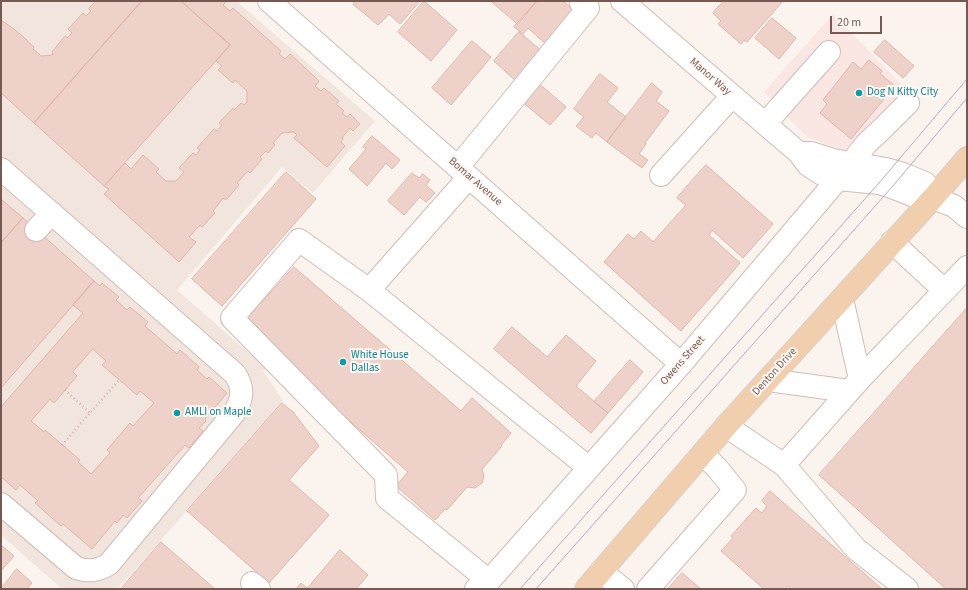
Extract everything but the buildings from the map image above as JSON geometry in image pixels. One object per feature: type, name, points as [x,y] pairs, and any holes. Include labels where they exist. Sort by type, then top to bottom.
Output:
[{"type":"main road","name":"Denton Drive","points":[[586,589],[726,426],[933,198],[967,158]]},
{"type":"street","name":"Bomar Avenue","points":[[269,1],[681,364]]},
{"type":"street","points":[[369,290],[463,172],[588,8],[581,3],[583,1]]},
{"type":"street","name":"Manor Way","points":[[622,1],[799,152],[808,165],[822,174],[844,171],[886,169],[925,183],[933,198]]},
{"type":"street","points":[[765,124],[829,52]]},
{"type":"street","points":[[661,174],[732,96]]},
{"type":"street","name":"Owens Street","points":[[483,585],[681,364],[867,143],[908,103]]},
{"type":"street","points":[[884,127],[882,156],[886,169]]},
{"type":"street","points":[[1,169],[52,212],[235,374],[241,385],[241,398],[239,406],[234,413],[109,564],[102,568],[89,571],[76,568],[1,504]]},
{"type":"street","name":"Manor Way","points":[[844,171],[917,197],[933,198],[954,206],[967,217]]},
{"type":"street","points":[[36,230],[52,212]]},
{"type":"street","points":[[483,585],[387,498],[386,475],[232,318],[299,240],[369,290],[589,468]]},
{"type":"street","points":[[892,242],[944,290]]},
{"type":"street","points":[[784,465],[855,385],[967,267]]},
{"type":"street","points":[[842,299],[855,385]]},
{"type":"street","points":[[768,380],[855,385]]},
{"type":"street","points":[[726,426],[784,465],[856,549],[907,589]]},
{"type":"street","points":[[648,589],[735,490],[703,454]]},
{"type":"street","points":[[601,571],[622,589]]},
{"type":"path","points":[[62,445],[119,380]]},
{"type":"path","points":[[65,390],[90,413]]},
{"type":"shaded area","points":[[1,1],[236,1],[375,121],[313,193],[282,167],[177,290],[266,368],[263,371],[283,401],[118,589],[62,589],[1,535]]},
{"type":"shaded area","points":[[833,14],[906,89],[844,151],[807,137],[764,92]]},
{"type":"tram line","points":[[520,589],[879,183],[967,79]]},
{"type":"tram line","points":[[536,589],[892,187],[967,98]]},
{"type":"place","name":"Dog N Kitty City","points":[[859,93]]},
{"type":"place","name":"White House Dallas","points":[[343,362]]},
{"type":"place","name":"AMLI on Maple","points":[[177,413]]}]
